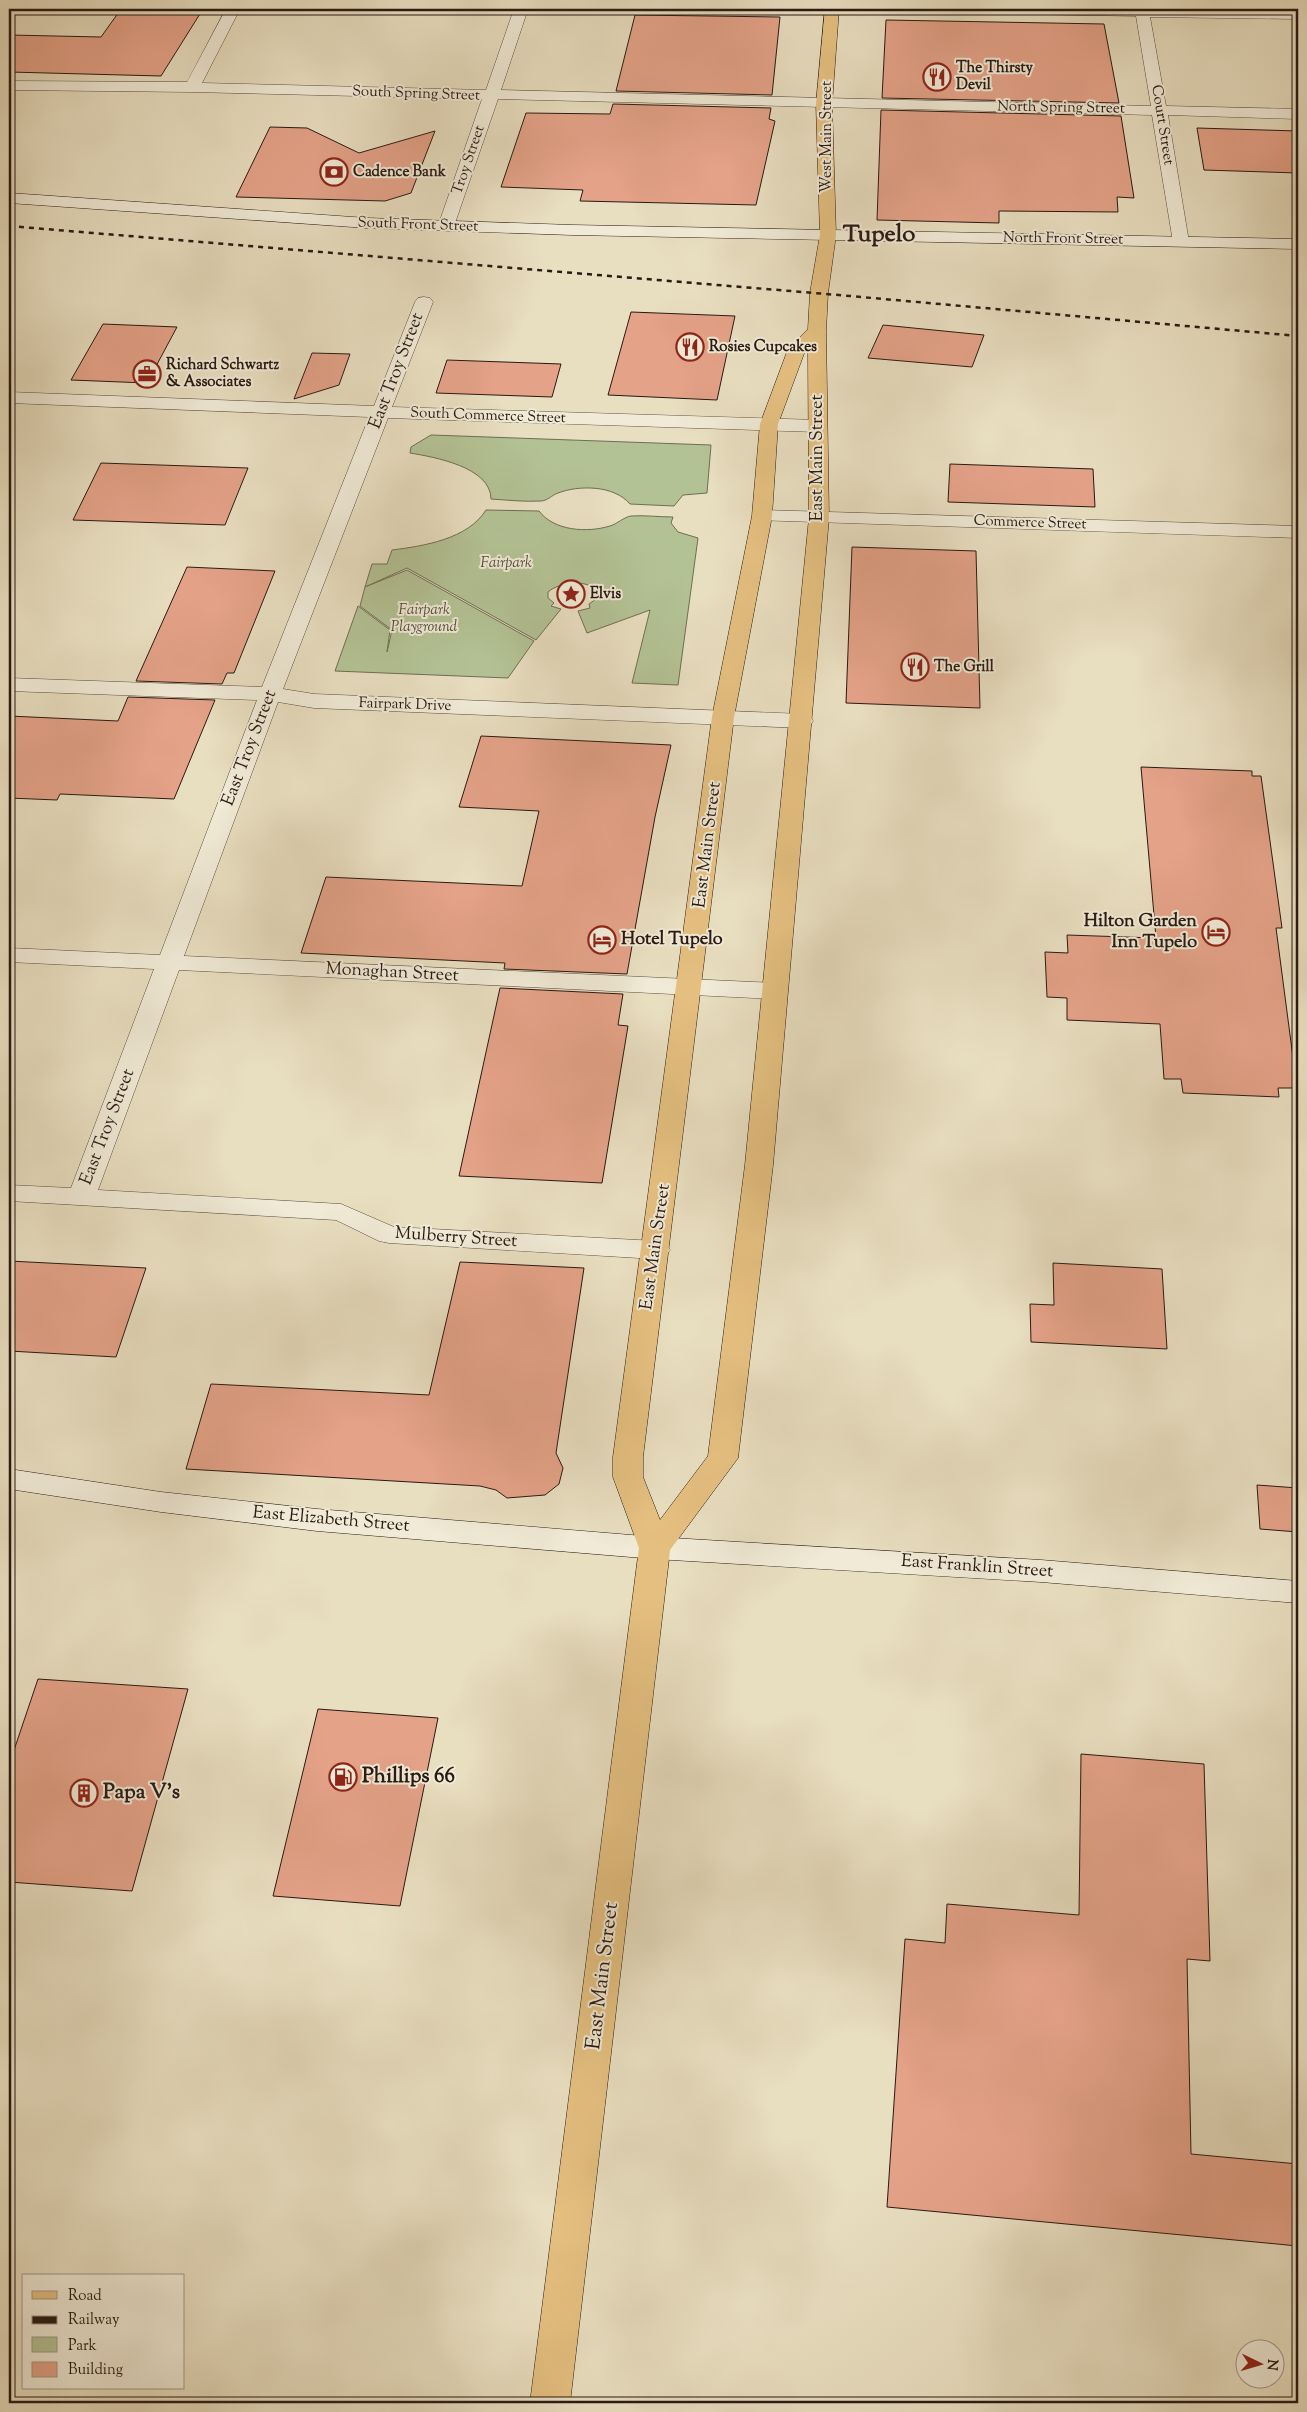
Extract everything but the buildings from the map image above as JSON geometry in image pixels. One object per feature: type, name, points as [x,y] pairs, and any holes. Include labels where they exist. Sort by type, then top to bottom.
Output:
[{"type":"main road","name":"West Main Street","points":[[828,235],[824,104],[832,9]]},
{"type":"main road","name":"East Main Street","points":[[655,1548],[724,1458],[759,1165],[802,721],[819,518],[817,331],[819,293],[828,235]]},
{"type":"main road","name":"East Main Street","points":[[550,2403],[655,1548],[628,1477],[628,1456],[690,987],[723,717],[762,516],[770,424],[797,349],[817,331]]},
{"type":"street","points":[[192,88],[233,9]]},
{"type":"street","name":"Troy Street","points":[[446,226],[521,9]]},
{"type":"street","points":[[965,9],[1143,10],[1298,15]]},
{"type":"street","name":"Court Street","points":[[1143,10],[1181,242]]},
{"type":"street","name":"South Spring Street","points":[[9,86],[192,88],[824,104]]},
{"type":"street","name":"North Spring Street","points":[[824,104],[1298,114]]},
{"type":"street","name":"South Front Street","points":[[9,198],[279,219],[446,226],[828,235]]},
{"type":"street","name":"North Front Street","points":[[828,235],[1298,244]]},
{"type":"street","name":"East Troy Street","points":[[82,1196],[270,694],[424,302]]},
{"type":"street","name":"South Commerce Street","points":[[11,401],[818,426]]},
{"type":"street","name":"Commerce Street","points":[[762,516],[1298,532]]},
{"type":"street","name":"Fairpark Drive","points":[[9,684],[270,694],[314,701],[802,721]]},
{"type":"street","name":"Monaghan Street","points":[[9,954],[775,991]]},
{"type":"street","name":"Mulberry Street","points":[[9,1193],[341,1212],[389,1235],[656,1250]]},
{"type":"street","name":"East Elizabeth Street","points":[[9,1479],[160,1502],[318,1520],[655,1548]]},
{"type":"street","name":"East Franklin Street","points":[[655,1548],[1040,1571],[1298,1592]]},
{"type":"green space","points":[[431,435],[711,445],[707,493],[683,495],[674,506],[630,504],[615,493],[596,488],[566,490],[541,501],[491,499],[489,488],[472,471],[433,457],[410,453],[411,447]]},
{"type":"green space","name":"Fairpark","points":[[486,510],[539,511],[553,523],[581,530],[610,526],[631,516],[673,517],[671,523],[678,532],[698,538],[678,685],[632,683],[650,610],[587,633],[578,611],[590,608],[589,604],[598,595],[595,589],[589,586],[575,583],[567,584],[548,592],[548,598],[554,603],[551,606],[561,609],[536,640],[407,568],[365,587],[372,564],[387,564],[392,550],[431,543],[457,534],[478,520]]},
{"type":"green space","name":"Fairpark Playground","points":[[407,570],[534,641],[508,678],[335,671],[358,606],[390,630],[387,652],[392,630],[360,606],[365,587]]},
{"type":"railway","points":[[9,226],[850,296],[1298,336]]},
{"type":"place","name":"The Thirsty Devil","points":[[937,77]]},
{"type":"place","name":"Cadence Bank","points":[[334,172]]},
{"type":"place","name":"Rosies Cupcakes","points":[[690,347]]},
{"type":"place","name":"Richard Schwartz & Associates","points":[[147,374]]},
{"type":"place","name":"Elvis","points":[[571,594]]},
{"type":"place","name":"The Grill","points":[[915,667]]},
{"type":"place","name":"Hilton Garden Inn Tupelo","points":[[1216,932]]},
{"type":"place","name":"Hotel Tupelo","points":[[602,940]]},
{"type":"place","name":"Phillips 66","points":[[343,1777]]},
{"type":"place","name":"Papa V's","points":[[84,1793]]},
{"type":"district","name":"Tupelo","points":[[879,235]]}]
